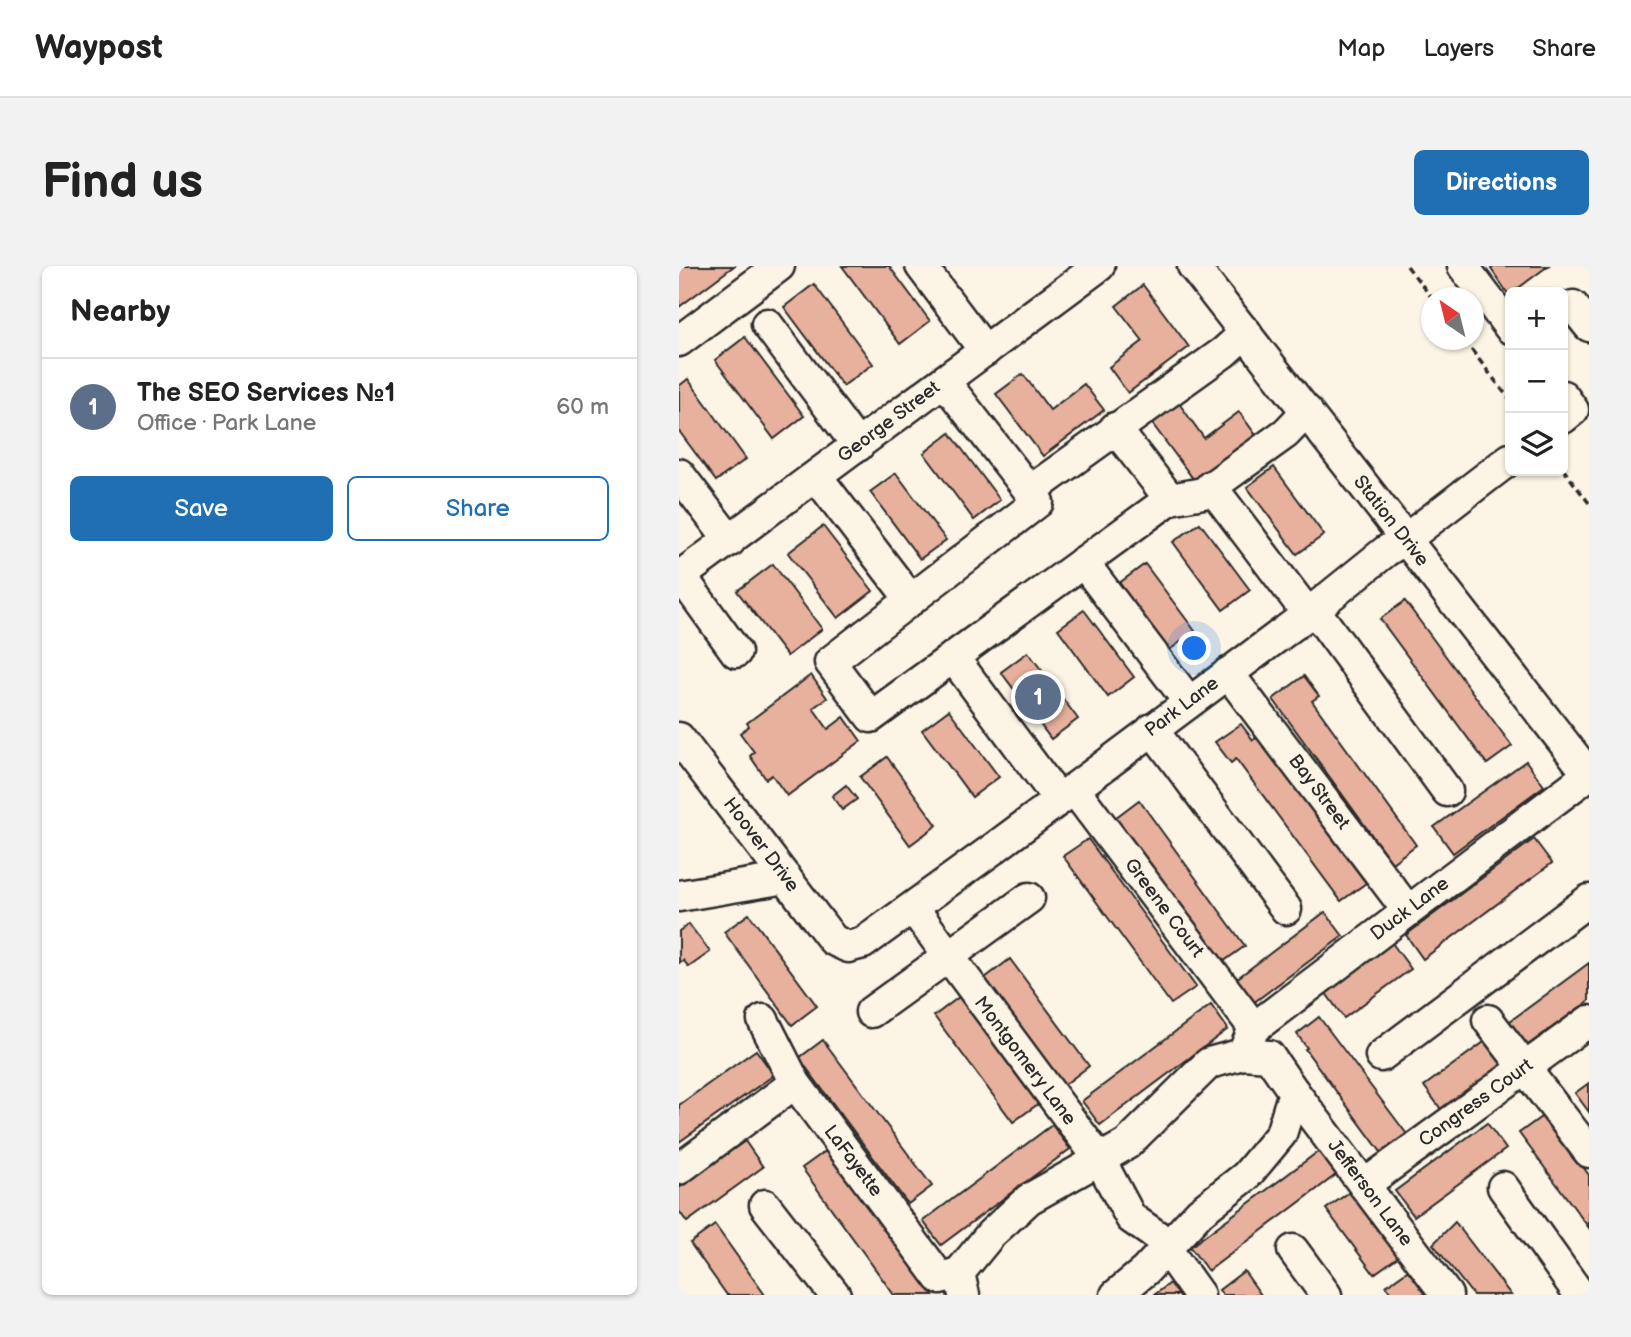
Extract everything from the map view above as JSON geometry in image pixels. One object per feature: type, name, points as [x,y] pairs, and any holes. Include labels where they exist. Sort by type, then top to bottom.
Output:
[{"type":"street","points":[[679,341],[779,266]]},
{"type":"street","points":[[921,266],[985,351]]},
{"type":"street","name":"George Street","points":[[680,577],[1099,266]]},
{"type":"street","name":"Station Drive","points":[[1193,266],[1589,775]]},
{"type":"street","points":[[1463,266],[1505,321]]},
{"type":"street","points":[[767,324],[858,446]]},
{"type":"street","points":[[1030,491],[1224,352],[1246,332]]},
{"type":"street","points":[[944,381],[1038,502],[830,663],[871,717],[1170,499],[1203,493],[1286,433],[1307,411]]},
{"type":"street","points":[[1115,428],[1170,499]]},
{"type":"street","name":"Park Lane","points":[[848,947],[863,943],[913,908],[1311,612],[1386,551],[1406,539],[1505,463]]},
{"type":"street","points":[[679,474],[730,541]]},
{"type":"street","points":[[817,477],[911,600]]},
{"type":"street","points":[[1212,486],[1447,791]]},
{"type":"street","points":[[1083,562],[1189,702]]},
{"type":"street","points":[[680,577],[736,652]]},
{"type":"street","name":"Greene Court","points":[[953,657],[1066,794],[1249,1041]]},
{"type":"street","name":"Bay Street","points":[[1228,673],[1408,911]]},
{"type":"street","points":[[1152,730],[1286,909]]},
{"type":"street","name":"Hoover Drive","points":[[679,738],[833,940],[848,947]]},
{"type":"street","name":"Duck Lane","points":[[1249,1041],[1408,911],[1589,775]]},
{"type":"street","points":[[679,896],[786,878]]},
{"type":"street","points":[[871,1012],[1029,898]]},
{"type":"street","points":[[1381,1056],[1589,900]]},
{"type":"street","name":"Montgomery Lane","points":[[913,908],[1100,1160],[1131,1218],[1157,1236],[1165,1250]]},
{"type":"street","name":"LaFayette","points":[[763,1020],[795,1083],[940,1278],[962,1284]]},
{"type":"street","points":[[1488,1020],[1589,1152]]},
{"type":"street","name":"Congress Court","points":[[1364,1185],[1589,1020]]},
{"type":"street","points":[[962,1284],[991,1234],[1029,1199],[1127,1144],[1209,1063],[1249,1041]]},
{"type":"street","name":"Jefferson Lane","points":[[1249,1041],[1269,1056],[1447,1295]]},
{"type":"street","points":[[679,1169],[795,1083]]},
{"type":"street","points":[[1116,1295],[1145,1271],[1200,1212],[1255,1166],[1281,1134],[1294,1092]]},
{"type":"street","points":[[1503,1187],[1580,1295]]},
{"type":"street","points":[[765,1205],[835,1295]]},
{"type":"street","points":[[1165,1250],[1199,1295]]},
{"type":"street","points":[[1293,1250],[1327,1295]]},
{"type":"path","points":[[1407,266],[1423,287]]},
{"type":"path","points":[[1472,350],[1505,393]]},
{"type":"path","points":[[1568,475],[1589,503]]},
{"type":"building","points":[[679,266],[734,266],[679,307]]},
{"type":"building","points":[[842,266],[889,266],[930,321],[900,344]]},
{"type":"building","points":[[1495,266],[1548,266],[1520,287],[1505,287],[1505,289],[1491,269]]},
{"type":"building","points":[[814,284],[873,364],[843,386],[784,307]]},
{"type":"building","points":[[1143,285],[1189,347],[1128,393],[1109,367],[1143,341],[1116,306]]},
{"type":"building","points":[[745,337],[804,416],[774,439],[715,360]]},
{"type":"building","points":[[1023,374],[1050,410],[1084,384],[1104,410],[1043,456],[996,394]]},
{"type":"building","points":[[688,379],[746,459],[716,481],[679,431],[679,386]]},
{"type":"building","points":[[1178,402],[1204,438],[1239,412],[1258,438],[1197,484],[1151,422]]},
{"type":"building","points":[[950,433],[1000,500],[974,520],[924,453]]},
{"type":"building","points":[[1274,467],[1324,535],[1297,554],[1247,487]]},
{"type":"building","points":[[896,473],[946,540],[920,559],[870,492]]},
{"type":"building","points":[[1200,523],[1250,590],[1223,610],[1173,542]]},
{"type":"building","points":[[823,526],[873,591],[838,618],[788,553]]},
{"type":"building","points":[[773,564],[822,629],[787,656],[737,591]]},
{"type":"building","points":[[1145,564],[1195,631],[1168,651],[1118,584]]},
{"type":"building","points":[[1405,601],[1512,746],[1487,764],[1380,619]]},
{"type":"building","points":[[1084,610],[1134,677],[1108,697],[1058,629]]},
{"type":"building","points":[[1028,652],[1078,719],[1051,739],[1001,672]]},
{"type":"building","points":[[811,675],[827,698],[813,708],[828,729],[844,717],[861,741],[787,796],[772,775],[766,779],[750,756],[754,752],[740,733],[749,726],[747,723]]},
{"type":"building","points":[[1304,676],[1319,696],[1312,701],[1416,845],[1392,863],[1273,699]]},
{"type":"building","points":[[949,710],[999,777],[972,797],[922,730]]},
{"type":"building","points":[[1241,724],[1253,740],[1258,737],[1366,883],[1341,901],[1236,759],[1231,763],[1215,742]]},
{"type":"building","points":[[887,757],[937,825],[910,845],[860,777]]},
{"type":"building","points":[[1526,761],[1544,786],[1453,853],[1434,827]]},
{"type":"building","points":[[846,785],[857,799],[842,810],[832,796]]},
{"type":"building","points":[[1139,800],[1245,946],[1220,964],[1115,818]]},
{"type":"building","points":[[1088,839],[1196,987],[1171,1004],[1063,856]]},
{"type":"building","points":[[1534,839],[1552,863],[1423,959],[1406,935]]},
{"type":"building","points":[[1325,912],[1343,936],[1253,1003],[1235,980]]},
{"type":"building","points":[[749,914],[817,1006],[792,1025],[724,932]]},
{"type":"building","points":[[689,924],[710,952],[689,967],[683,960],[679,963],[679,931]]},
{"type":"building","points":[[1392,943],[1411,969],[1344,1018],[1325,992]]},
{"type":"building","points":[[1010,959],[1089,1066],[1064,1085],[985,978]]},
{"type":"building","points":[[1589,963],[1589,1001],[1520,1051],[1502,1027]]},
{"type":"building","points":[[959,997],[1038,1104],[1013,1122],[934,1016]]},
{"type":"building","points":[[1211,1005],[1228,1029],[1100,1125],[1082,1101]]},
{"type":"building","points":[[1319,1017],[1409,1137],[1384,1156],[1305,1049],[1307,1048],[1297,1034]]},
{"type":"building","points":[[1491,1037],[1510,1063],[1443,1112],[1424,1086]]},
{"type":"building","points":[[823,1040],[932,1186],[908,1204],[799,1058]]},
{"type":"building","points":[[756,1050],[774,1075],[679,1142],[679,1105]]},
{"type":"building","points":[[1589,1083],[1589,1112],[1575,1093]]},
{"type":"building","points":[[1544,1115],[1589,1175],[1589,1228],[1519,1133]]},
{"type":"building","points":[[1487,1123],[1506,1149],[1414,1216],[1395,1191]]},
{"type":"building","points":[[1052,1125],[1070,1149],[941,1245],[923,1221]]},
{"type":"building","points":[[745,1141],[763,1167],[687,1222],[679,1211],[679,1188]]},
{"type":"building","points":[[827,1150],[933,1295],[894,1295],[802,1168]]},
{"type":"building","points":[[1319,1151],[1337,1174],[1208,1271],[1190,1247]]},
{"type":"building","points":[[1351,1191],[1399,1256],[1374,1274],[1326,1209]]},
{"type":"building","points":[[1455,1222],[1511,1295],[1473,1295],[1433,1244]]},
{"type":"building","points":[[715,1225],[765,1295],[727,1295],[690,1243]]},
{"type":"building","points":[[1410,1269],[1429,1295],[1392,1295],[1386,1286]]},
{"type":"building","points":[[1244,1271],[1261,1295],[1223,1295],[1219,1290]]},
{"type":"building","points":[[1172,1282],[1182,1295],[1154,1295]]},
{"type":"place","name":"The SEO Services №1","points":[[1038,697]]}]
